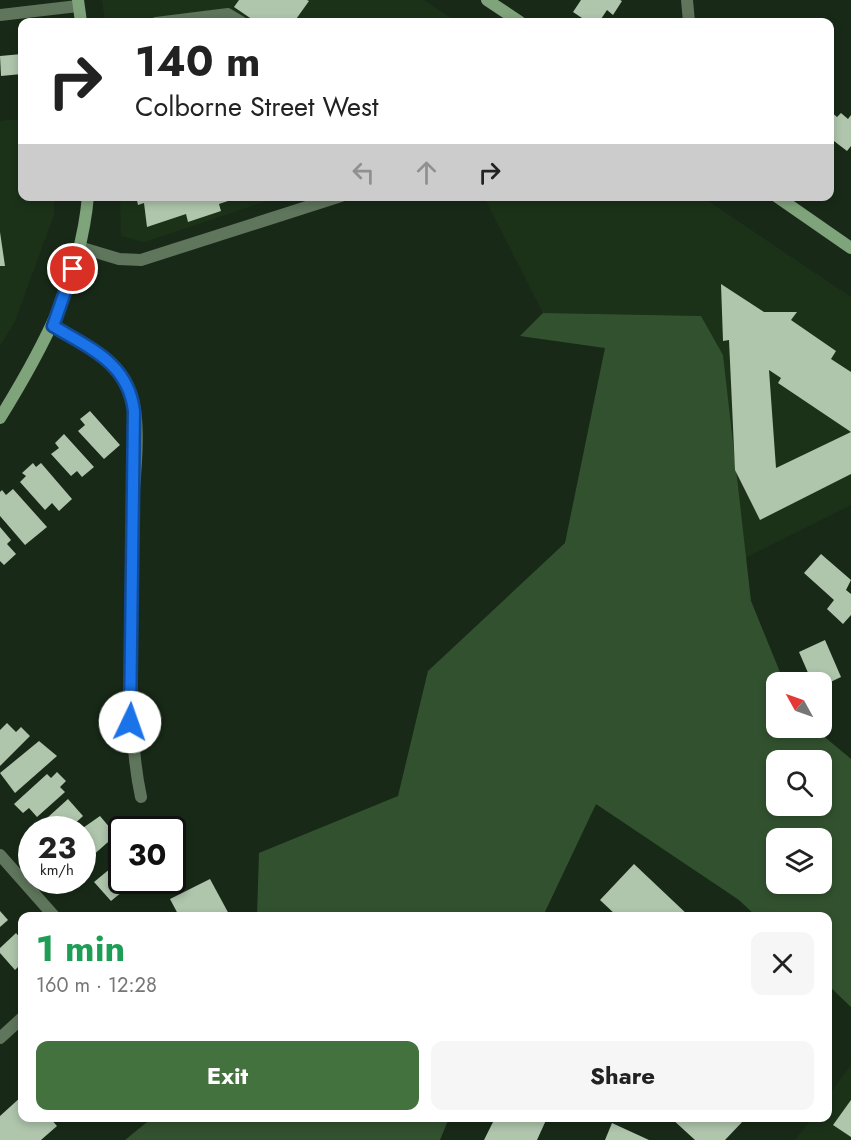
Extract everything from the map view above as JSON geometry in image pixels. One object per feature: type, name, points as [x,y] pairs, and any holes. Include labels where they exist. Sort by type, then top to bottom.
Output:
[{"type":"main road","points":[[487,0],[514,18]]},
{"type":"main road","points":[[78,3],[80,18]]},
{"type":"main road","points":[[0,418],[53,326],[79,247],[87,201]]},
{"type":"main road","points":[[783,201],[851,248]]},
{"type":"street","points":[[687,0],[689,18]]},
{"type":"street","points":[[0,15],[78,3]]},
{"type":"street","points":[[79,247],[119,259],[141,260],[325,201]]},
{"type":"street","points":[[53,326],[110,362],[124,378],[132,397],[136,426],[130,557],[130,722],[134,767],[141,796]]},
{"type":"street","points":[[0,855],[50,912]]},
{"type":"street","points":[[0,1038],[18,1022]]},
{"type":"lane","points":[[188,18],[228,13],[236,18]]},
{"type":"shaded area","points":[[102,0],[424,0],[451,18],[104,18]]},
{"type":"shaded area","points":[[18,119],[18,201],[54,201],[54,215],[15,321],[0,346],[0,121]]},
{"type":"shaded area","points":[[120,201],[267,201],[144,242],[121,236]]},
{"type":"shaded area","points":[[486,201],[708,201],[851,297],[851,505],[745,558],[723,355],[701,316],[543,313]]},
{"type":"shaded area","points":[[543,313],[701,316],[723,355],[751,601],[780,672],[766,672],[766,738],[826,738],[851,759],[851,1007],[832,989],[832,912],[752,912],[739,900],[596,804],[545,912],[257,912],[259,853],[398,796],[428,671],[565,543],[605,348],[520,336]]},
{"type":"shaded area","points":[[851,1065],[851,1140],[795,1140],[809,1122],[832,1122],[832,1091]]},
{"type":"shaded area","points":[[147,1122],[447,1122],[440,1140],[125,1140]]},
{"type":"building","points":[[239,0],[309,1],[297,18],[250,18],[234,7]]},
{"type":"building","points":[[581,0],[622,1],[613,15],[607,10],[602,18],[582,18],[573,12]]},
{"type":"building","points":[[18,54],[18,74],[1,76],[0,56]]},
{"type":"building","points":[[841,113],[848,119],[851,115],[851,146],[847,151],[834,141],[834,114],[837,117]]},
{"type":"building","points":[[137,201],[228,201],[219,204],[221,211],[188,222],[186,214],[147,227],[144,203],[138,205]]},
{"type":"building","points":[[0,232],[5,266],[0,266]]},
{"type":"building","points":[[721,284],[764,312],[797,312],[791,320],[836,351],[831,359],[851,372],[851,432],[851,474],[760,520],[735,470],[729,340],[723,341]],"holes":[[[769,370],[781,378],[778,383],[851,432],[776,468]]]},
{"type":"building","points":[[90,411],[120,445],[104,459],[78,431],[85,425],[80,419]]},
{"type":"building","points":[[64,434],[94,467],[82,477],[77,471],[71,476],[51,454],[59,448],[55,443]]},
{"type":"building","points":[[33,463],[36,467],[41,463],[72,499],[59,511],[52,503],[45,510],[20,482],[26,476],[22,473]]},
{"type":"building","points":[[13,489],[47,527],[25,545],[0,516],[0,492],[2,490],[6,495]]},
{"type":"building","points":[[0,527],[11,540],[7,544],[16,554],[4,565],[0,561]]},
{"type":"building","points":[[821,554],[851,580],[846,590],[851,594],[851,615],[843,624],[827,609],[834,600],[804,573]]},
{"type":"building","points":[[825,640],[841,677],[832,681],[832,672],[808,672],[799,652]]},
{"type":"building","points":[[7,723],[16,732],[21,727],[30,736],[0,766],[0,730]]},
{"type":"building","points":[[39,741],[57,756],[15,793],[0,773]]},
{"type":"building","points":[[57,772],[66,781],[60,787],[65,792],[38,816],[29,808],[23,813],[14,804],[47,774],[51,778]]},
{"type":"building","points":[[68,799],[83,816],[49,816]]},
{"type":"building","points":[[100,816],[108,826],[108,842],[96,853],[96,819]]},
{"type":"building","points":[[634,864],[685,912],[613,912],[600,900]]},
{"type":"building","points":[[108,870],[108,894],[120,894],[111,901],[96,884],[96,880]]},
{"type":"building","points":[[210,879],[228,912],[177,912],[170,899],[186,894],[186,891]]},
{"type":"building","points":[[0,911],[8,920],[0,927]]},
{"type":"building","points":[[16,933],[18,935],[18,967],[15,970],[0,953],[0,948]]},
{"type":"building","points":[[18,1100],[18,1122],[54,1122],[57,1126],[41,1140],[0,1140],[0,1116]]},
{"type":"building","points":[[851,1100],[851,1137],[833,1125]]},
{"type":"building","points":[[493,1122],[545,1122],[537,1140],[484,1140]]},
{"type":"building","points":[[675,1122],[742,1122],[725,1140],[695,1140]]},
{"type":"building","points":[[612,1123],[649,1140],[605,1140]]},
{"type":"route","points":[[73,269],[53,326],[110,362],[124,378],[132,397],[136,426],[130,557],[132,673],[130,722]]}]
